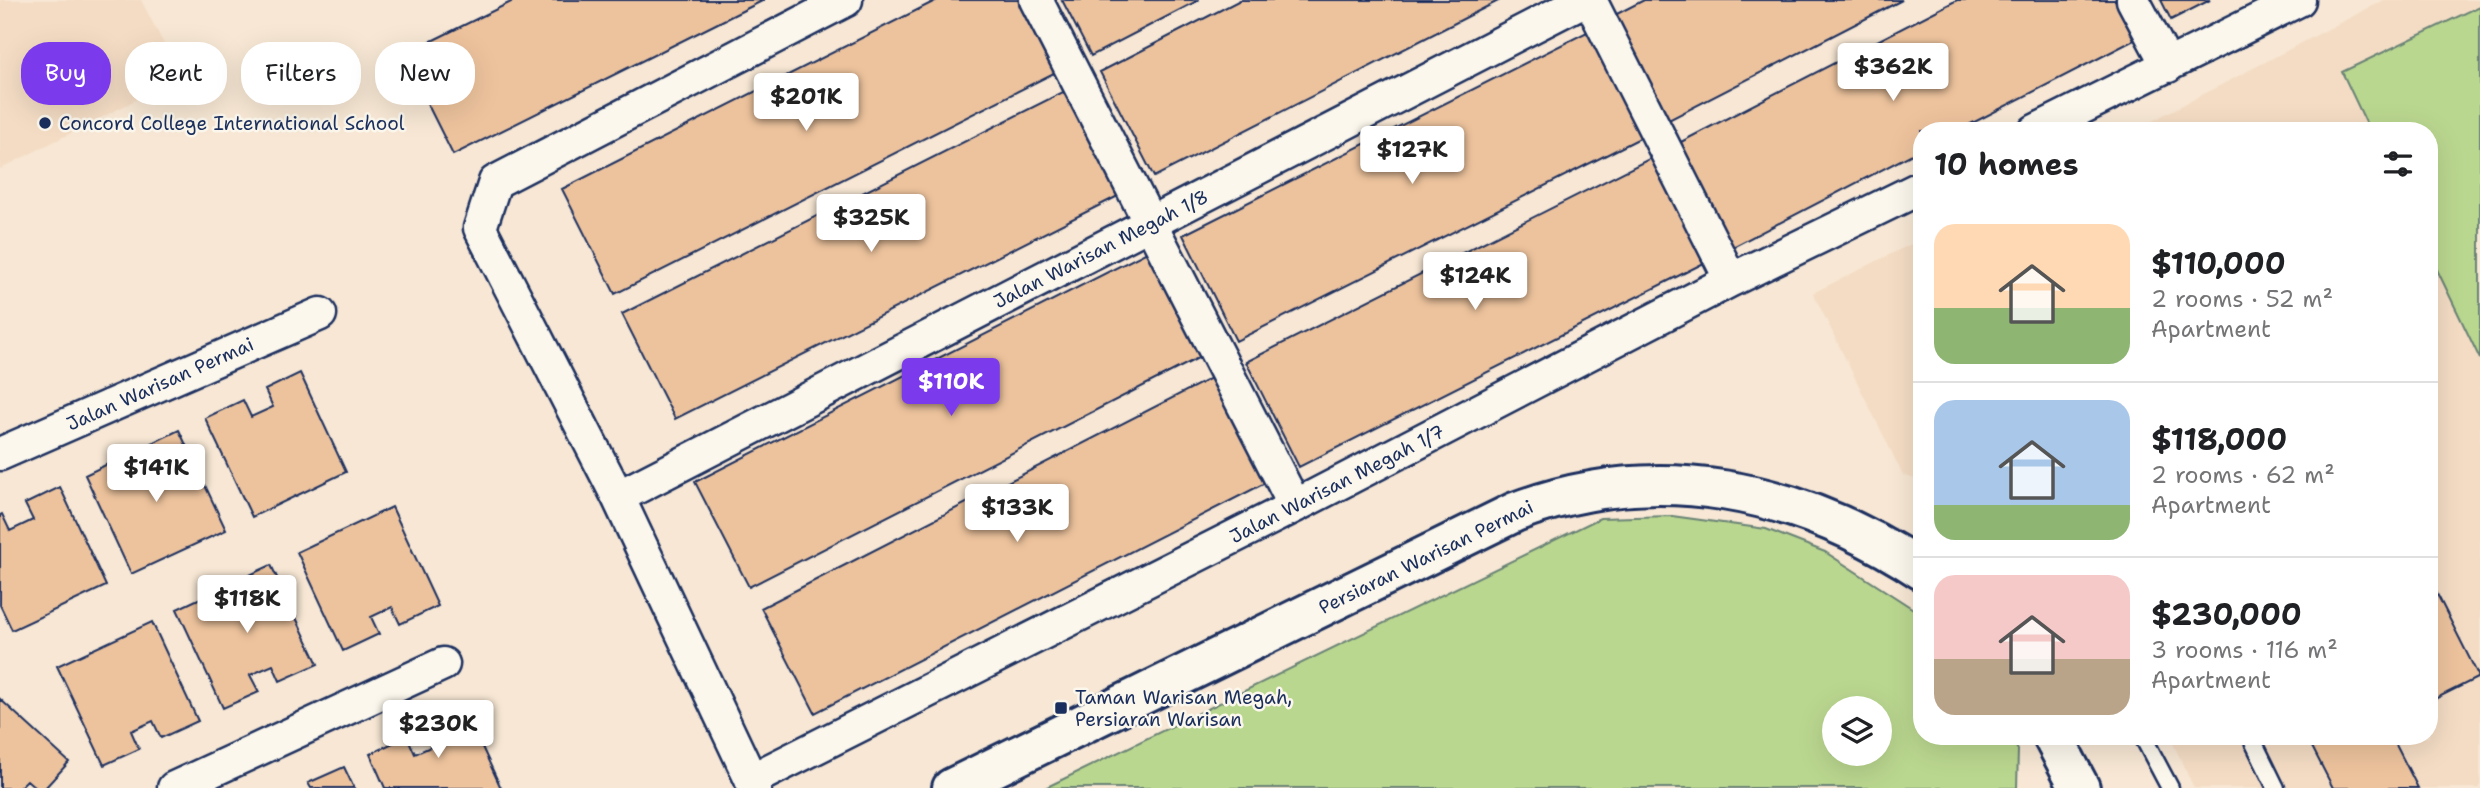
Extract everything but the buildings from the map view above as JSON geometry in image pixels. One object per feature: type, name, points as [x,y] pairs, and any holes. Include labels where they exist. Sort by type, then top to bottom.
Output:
[{"type":"street","points":[[753,784],[618,497],[480,228],[495,182],[846,0]]},
{"type":"street","points":[[1036,0],[1295,506]]},
{"type":"street","points":[[1587,0],[1731,281]]},
{"type":"street","name":"Jalan Warisan Megah 1/8","points":[[618,497],[1587,0]]},
{"type":"street","points":[[2133,0],[2168,66]]},
{"type":"street","points":[[2053,122],[2299,0]]},
{"type":"street","name":"Jalan Warisan Megah 1/7","points":[[753,784],[1731,281],[1913,191]]},
{"type":"street","name":"Jalan Warisan Permai","points":[[0,454],[320,314]]},
{"type":"street","name":"Persiaran Warisan Permai","points":[[952,788],[1515,512],[1549,499],[1593,489],[1645,485],[1752,494],[1797,507],[1866,536],[1913,561]]},
{"type":"street","points":[[174,788],[443,664]]},
{"type":"street","points":[[2057,745],[2080,788]]},
{"type":"lane","points":[[2147,745],[2170,788]]},
{"type":"lane","points":[[2255,745],[2276,788]]},
{"type":"shaded area","name":"Concord College International School","points":[[0,0],[141,0],[163,42],[125,42],[126,105],[0,169]]},
{"type":"shaded area","points":[[2384,0],[2480,0],[2480,788],[2194,788],[2174,745],[2438,745],[2438,122],[2150,122]]},
{"type":"shaded area","points":[[1913,243],[1913,478],[1903,475],[1813,293]]},
{"type":"green space","points":[[2480,6],[2480,359],[2438,272],[2438,122],[2366,122],[2342,72]]},
{"type":"green space","points":[[1672,516],[1766,529],[1825,552],[1913,609],[1913,745],[2015,745],[2018,750],[2017,788],[1045,788],[1600,518]]},
{"type":"place","name":"Concord College International School","points":[[45,123]]},
{"type":"place","name":"Taman Warisan Megah, Persiaran Warisan","points":[[1061,708]]}]
